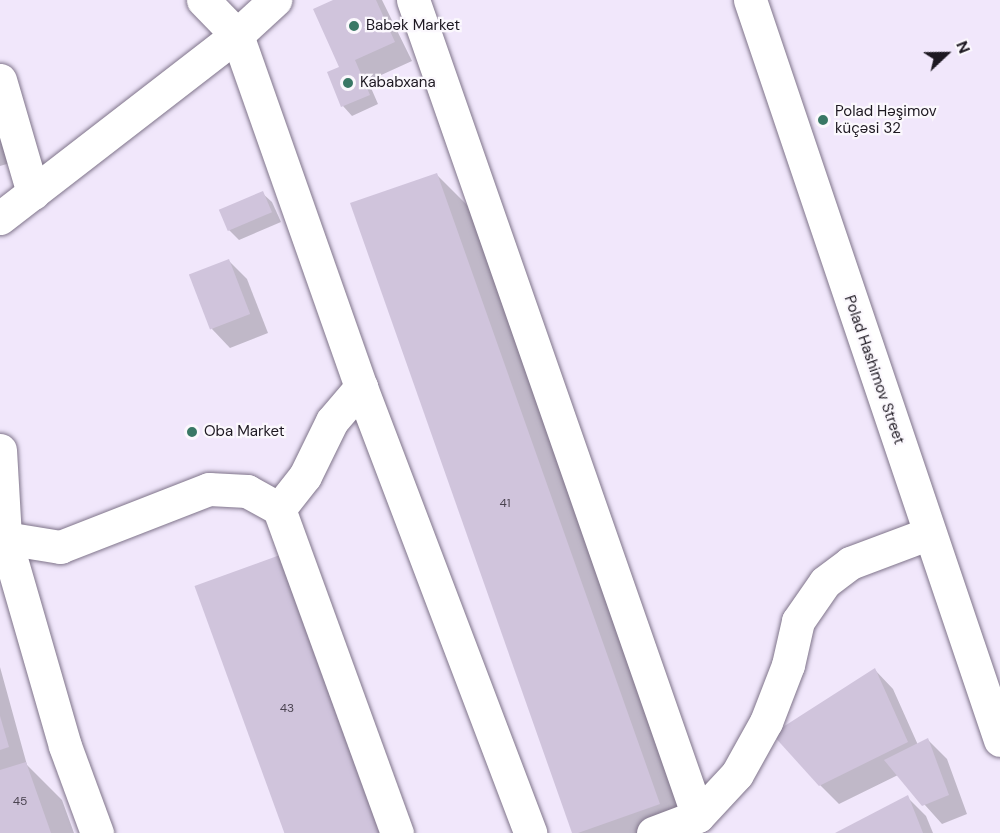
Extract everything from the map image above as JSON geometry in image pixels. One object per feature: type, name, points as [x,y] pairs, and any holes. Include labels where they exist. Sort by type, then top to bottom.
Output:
[{"type":"street","points":[[203,0],[237,35],[362,387],[530,833]]},
{"type":"street","points":[[0,218],[237,35],[276,0]]},
{"type":"street","points":[[413,0],[698,816]]},
{"type":"street","name":"Polad Hashimov Street","points":[[750,0],[1000,740]]},
{"type":"street","points":[[0,80],[33,193]]},
{"type":"street","points":[[279,509],[305,476],[332,421],[362,387]]},
{"type":"street","points":[[0,450],[5,538],[13,618],[97,833]]},
{"type":"street","points":[[5,538],[60,547],[209,489],[247,491],[279,509],[397,833]]},
{"type":"street","points":[[653,833],[698,816],[736,774],[766,722],[788,665],[798,621],[825,582],[850,563],[930,533]]},
{"type":"building","name":"Babək Market","points":[[333,0],[376,0],[395,42],[355,60],[370,95],[341,107],[327,72],[339,67],[313,9]]},
{"type":"building","points":[[437,173],[660,804],[578,833],[572,833],[350,203]]},
{"type":"building","points":[[263,191],[272,212],[228,231],[219,210]]},
{"type":"building","points":[[229,259],[250,314],[210,329],[189,274]]},
{"type":"building","points":[[280,555],[381,832],[284,833],[194,586]]},
{"type":"building","points":[[875,668],[908,742],[819,786],[772,734]]},
{"type":"building","points":[[0,716],[9,747],[0,750]]},
{"type":"building","points":[[928,738],[949,795],[922,806],[884,760]]},
{"type":"building","points":[[26,762],[51,833],[0,833],[0,770]]},
{"type":"building","points":[[908,795],[923,833],[835,833]]},
{"type":"place","name":"Babək Market","points":[[354,26]]},
{"type":"place","name":"Kababxana","points":[[348,83]]},
{"type":"place","name":"Polad Həşimov küçəsi 32","points":[[823,120]]},
{"type":"place","name":"Oba Market","points":[[192,432]]}]
